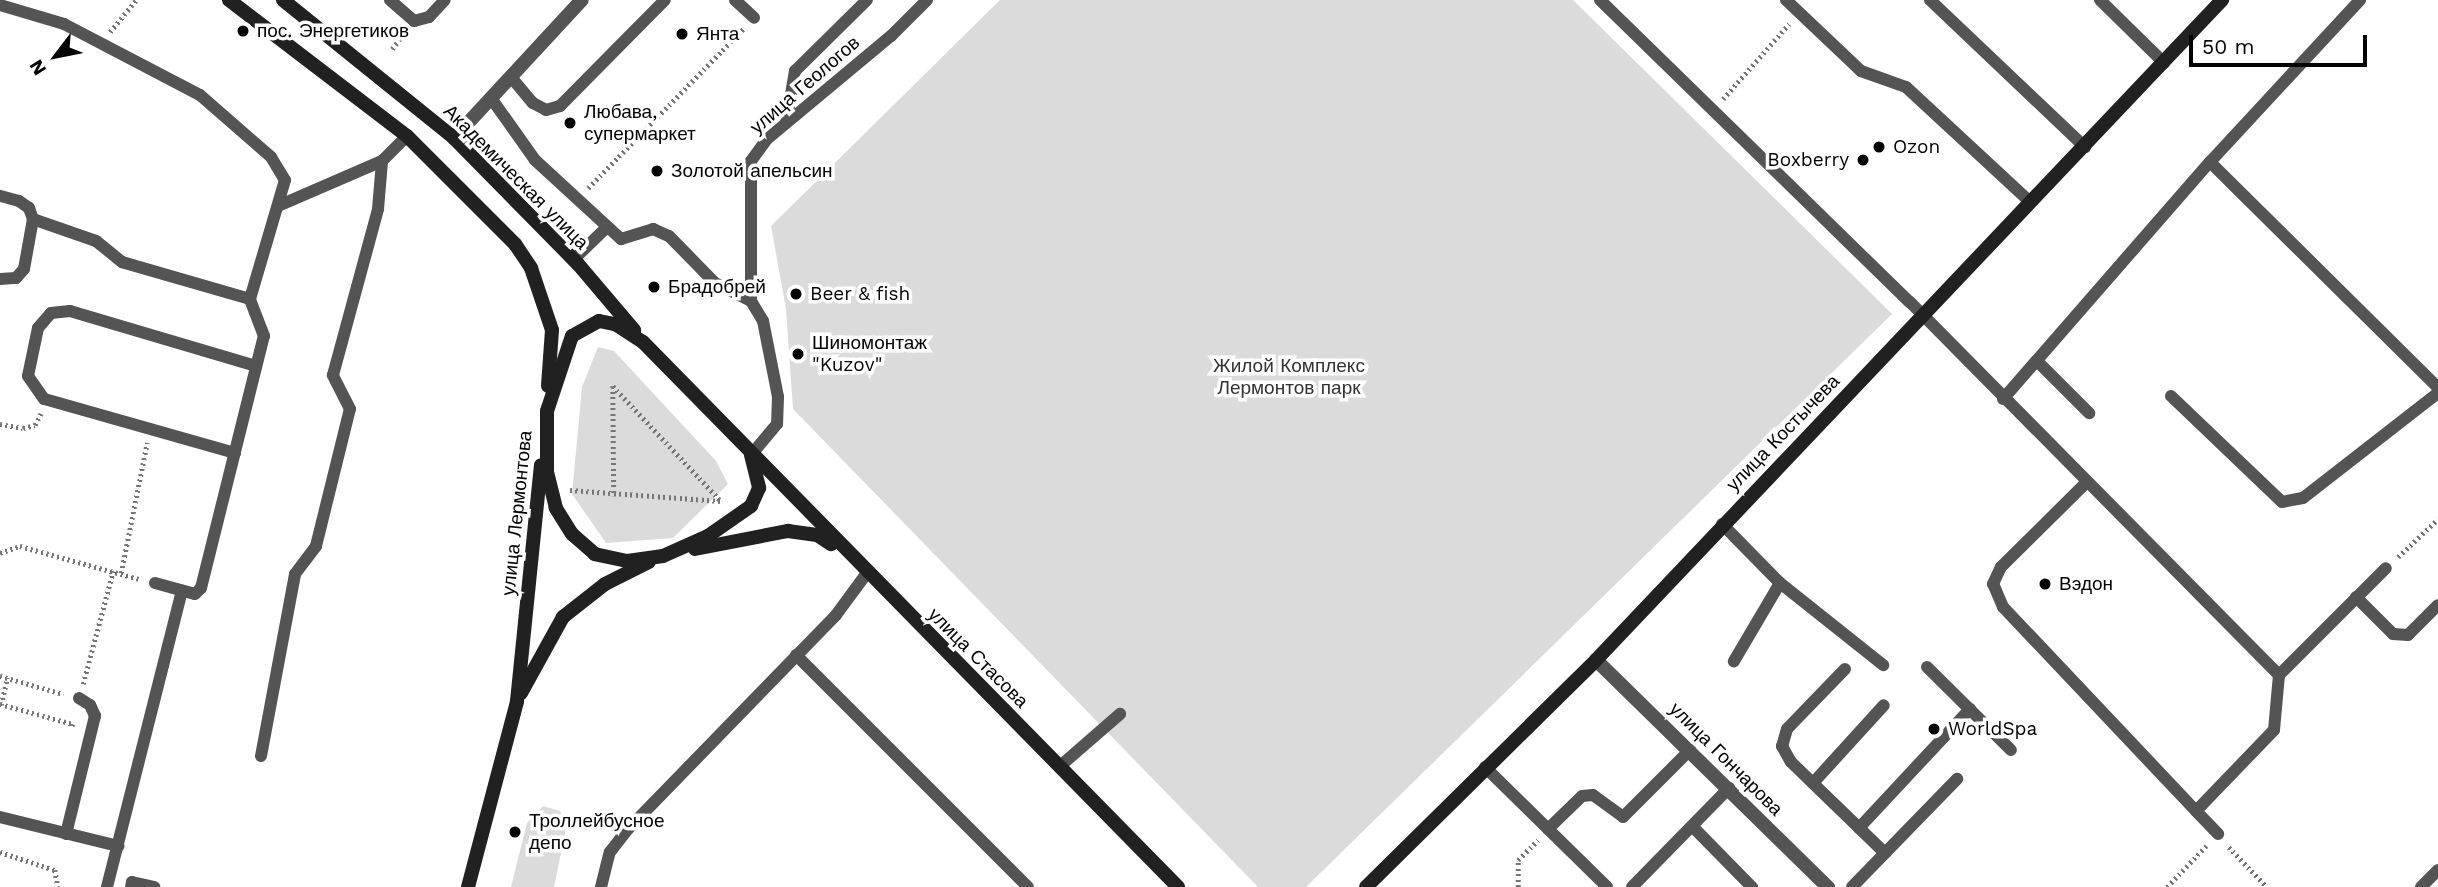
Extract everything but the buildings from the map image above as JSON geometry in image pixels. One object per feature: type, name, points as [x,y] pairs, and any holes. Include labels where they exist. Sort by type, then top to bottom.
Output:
[{"type":"main road","points":[[229,0],[407,136]]},
{"type":"main road","name":"улица Костычева","points":[[1366,887],[1596,660],[2029,201],[2085,147],[2221,0]]},
{"type":"main road","name":"Академическая улица","points":[[286,1],[454,138],[573,260],[643,342]]},
{"type":"main road","name":"улица Лермонтова","points":[[407,136],[514,244],[531,268],[552,330],[547,411],[516,701],[468,887]]},
{"type":"main road","points":[[643,342],[615,324],[599,321],[584,326],[565,351],[547,411],[547,472],[556,508],[572,534],[595,554],[627,561],[663,556],[708,536],[751,506],[759,488],[751,455]]},
{"type":"main road","name":"улица Стасова","points":[[643,342],[1178,887]]},
{"type":"main road","name":"улица Лермонтова","points":[[516,701],[563,617],[605,584],[663,556],[788,531],[817,535],[855,560]]},
{"type":"street","points":[[454,138],[582,0]]},
{"type":"street","name":"улица Гончарова","points":[[1596,660],[1828,887]]},
{"type":"lane","points":[[390,0],[414,21],[429,17],[445,0]]},
{"type":"lane","points":[[511,77],[533,103],[546,110],[560,106],[665,0]]},
{"type":"lane","points":[[735,0],[754,18]]},
{"type":"lane","points":[[786,123],[795,71],[867,0]]},
{"type":"lane","name":"улица Геологов","points":[[751,302],[751,162],[766,140],[928,0]]},
{"type":"lane","points":[[1600,0],[1922,315],[2279,675]]},
{"type":"lane","points":[[1786,0],[1861,71],[1906,87],[2029,201]]},
{"type":"lane","points":[[1930,0],[2085,147]]},
{"type":"lane","points":[[2099,0],[2164,63]]},
{"type":"lane","points":[[2003,399],[2210,162],[2360,0]]},
{"type":"lane","points":[[0,5],[64,24],[200,95],[271,157],[285,180],[250,299],[264,336],[201,588],[195,594],[155,583]]},
{"type":"lane","points":[[491,98],[535,160],[621,239],[653,229],[669,236],[715,283],[751,302],[769,344],[777,424],[751,455]]},
{"type":"lane","points":[[278,206],[382,162],[407,136]]},
{"type":"lane","points":[[261,756],[295,575],[316,546],[350,409],[334,376],[378,209],[382,162]]},
{"type":"lane","points":[[2171,396],[2282,502],[2302,498],[2438,391],[2210,162]]},
{"type":"lane","points":[[0,196],[19,201],[29,208],[33,219],[24,269],[16,278],[0,279]]},
{"type":"lane","points":[[33,219],[96,241],[122,262],[250,299]]},
{"type":"lane","points":[[573,260],[607,227]]},
{"type":"lane","points":[[235,453],[44,399],[28,376],[38,328],[51,313],[70,311],[257,366]]},
{"type":"lane","points":[[2037,361],[2089,413]]},
{"type":"lane","points":[[2086,483],[2001,567],[1993,584],[2003,607],[2218,834]]},
{"type":"lane","points":[[1722,524],[1780,583],[1883,665]]},
{"type":"lane","points":[[2196,811],[2274,730],[2279,675],[2386,568]]},
{"type":"lane","points":[[601,887],[610,852],[628,829],[836,615],[867,573]]},
{"type":"lane","points":[[1734,661],[1780,583]]},
{"type":"lane","points":[[107,887],[182,591]]},
{"type":"lane","points":[[2356,597],[2393,634],[2408,635],[2438,605]]},
{"type":"lane","points":[[796,655],[1028,887]]},
{"type":"lane","points":[[1927,667],[2011,750]]},
{"type":"lane","points":[[1844,669],[1787,729],[1782,746],[1791,762],[1885,853]]},
{"type":"lane","points":[[66,834],[96,716],[90,705],[79,698]]},
{"type":"lane","points":[[1813,783],[1884,705]]},
{"type":"lane","points":[[1858,828],[1969,709]]},
{"type":"lane","points":[[1059,767],[1120,714]]},
{"type":"lane","points":[[1548,829],[1582,796],[1593,795],[1623,817],[1690,750]]},
{"type":"lane","points":[[1485,767],[1607,887]]},
{"type":"lane","points":[[1852,887],[1956,779]]},
{"type":"lane","points":[[1632,887],[1728,788]]},
{"type":"lane","points":[[0,817],[118,846]]},
{"type":"lane","points":[[1692,826],[1752,887]]},
{"type":"lane","points":[[2421,887],[2438,870]]},
{"type":"lane","points":[[131,887],[132,882],[154,887]]},
{"type":"path","points":[[100,43],[136,0]]},
{"type":"path","points":[[1714,110],[1799,12]]},
{"type":"path","points":[[577,199],[754,18]]},
{"type":"path","points":[[570,490],[614,496],[721,501],[613,386],[614,496]]},
{"type":"path","points":[[0,424],[35,425],[44,399]]},
{"type":"path","points":[[121,573],[149,429]]},
{"type":"path","points":[[2386,568],[2438,519]]},
{"type":"path","points":[[0,553],[20,546],[155,583]]},
{"type":"path","points":[[0,676],[79,698],[113,571]]},
{"type":"path","points":[[7,678],[1,704],[73,723],[71,735]]},
{"type":"path","points":[[1518,887],[1518,860],[1548,829]]},
{"type":"path","points":[[2167,887],[2218,834],[2267,887]]},
{"type":"path","points":[[0,852],[55,870],[58,887]]},
{"type":"green space","name":"Жилой Комплекс Лермонтов парк","points":[[1000,0],[1573,0],[1892,314],[1306,887],[1258,887],[793,409],[786,309],[771,226]]},
{"type":"green space","points":[[598,347],[614,351],[716,461],[728,484],[673,538],[606,543],[572,494],[582,387]]},
{"type":"green space","points":[[543,806],[560,811],[567,824],[554,887],[511,887],[527,823]]},
{"type":"place","name":"пос. Энергетиков","points":[[243,31]]},
{"type":"place","name":"Янта","points":[[682,34]]},
{"type":"place","name":"Любава, супермаркет","points":[[570,123]]},
{"type":"place","name":"Ozon","points":[[1879,147]]},
{"type":"place","name":"Boxberry","points":[[1863,160]]},
{"type":"place","name":"Золотой апельсин","points":[[657,171]]},
{"type":"place","name":"Брадобрей","points":[[654,287]]},
{"type":"place","name":"Beer & fish","points":[[796,294]]},
{"type":"place","name":"Шиномонтаж \"Kuzov\"","points":[[798,354]]},
{"type":"place","name":"Вэдон","points":[[2045,584]]},
{"type":"place","name":"WorldSpa","points":[[1934,729]]},
{"type":"place","name":"Троллейбусное депо","points":[[515,832]]}]
